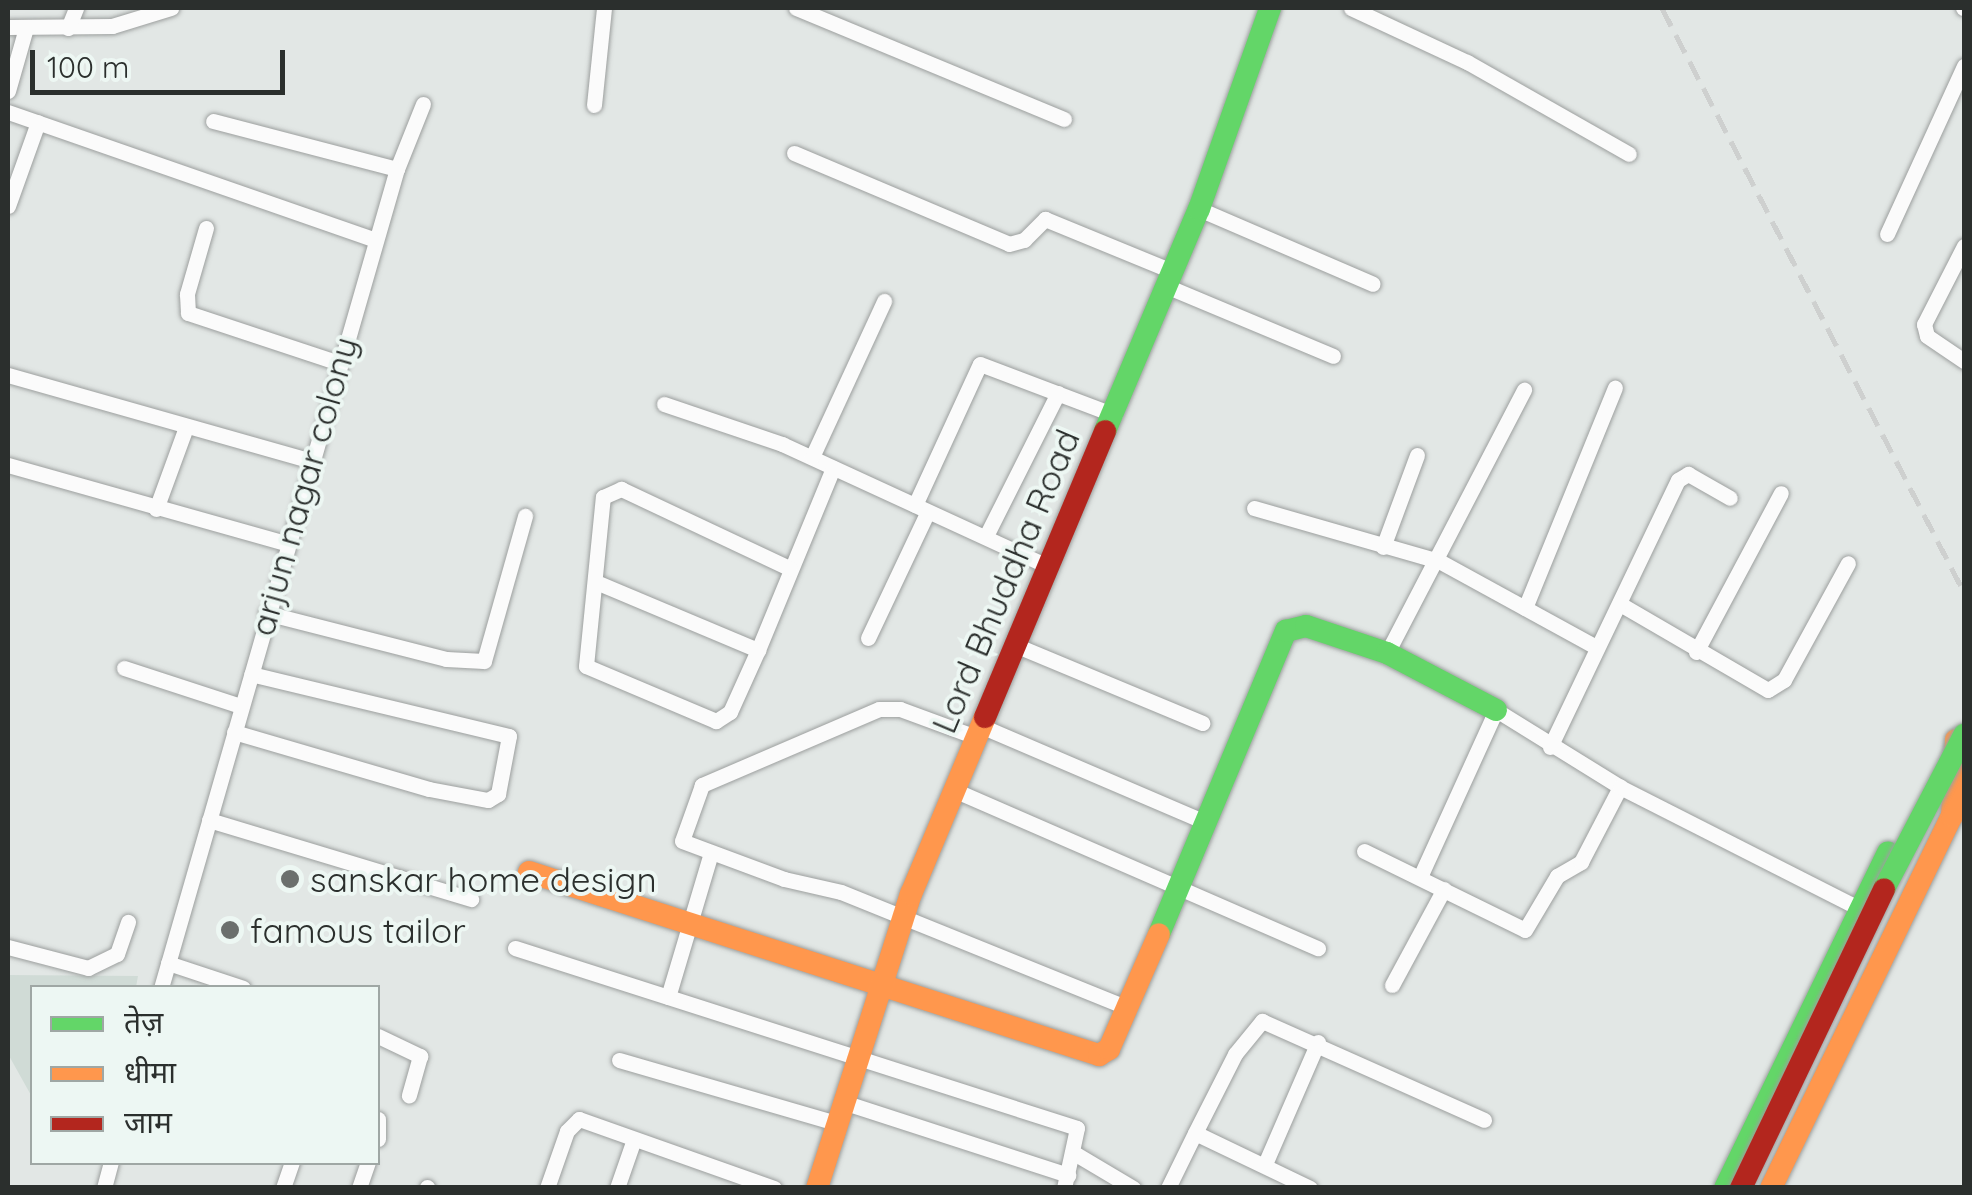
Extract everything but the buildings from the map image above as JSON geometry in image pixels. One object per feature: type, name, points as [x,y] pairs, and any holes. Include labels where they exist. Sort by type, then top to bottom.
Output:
[{"type":"street","points":[[68,28],[76,8]]},
{"type":"street","points":[[8,27],[112,26],[171,8]]},
{"type":"street","points":[[594,105],[604,8]]},
{"type":"street","points":[[796,8],[1064,119]]},
{"type":"street","name":"Lord Bhuddha Road","points":[[817,1188],[904,918],[1046,566],[1114,415],[1199,209],[1270,8]]},
{"type":"street","points":[[1351,8],[1467,62],[1630,154]]},
{"type":"street","points":[[8,91],[26,28]]},
{"type":"street","points":[[1886,234],[1964,66]]},
{"type":"street","name":"arjun nagar colony","points":[[161,985],[336,362],[396,169],[423,104]]},
{"type":"street","points":[[8,112],[374,240]]},
{"type":"street","points":[[8,206],[38,122]]},
{"type":"street","points":[[213,122],[396,169]]},
{"type":"street","points":[[794,153],[1008,244],[1024,240],[1045,220],[1333,356]]},
{"type":"street","points":[[1199,209],[1373,284]]},
{"type":"street","points":[[206,228],[187,294],[188,313],[336,362]]},
{"type":"street","points":[[1964,246],[1924,324],[1927,336],[1964,361]]},
{"type":"street","points":[[812,457],[884,301]]},
{"type":"street","points":[[868,638],[976,366],[990,363],[1114,415]]},
{"type":"street","points":[[8,374],[308,460]]},
{"type":"street","points":[[1526,608],[1615,388]]},
{"type":"street","points":[[1387,653],[1440,561],[1524,390]]},
{"type":"street","points":[[986,536],[1058,393]]},
{"type":"street","points":[[664,404],[812,457],[1046,566]]},
{"type":"street","points":[[156,509],[186,427]]},
{"type":"street","points":[[1383,547],[1417,455]]},
{"type":"street","points":[[8,465],[285,543]]},
{"type":"street","points":[[790,568],[613,488],[603,497],[586,666],[712,720],[726,718],[758,650],[832,468]]},
{"type":"street","points":[[1550,747],[1682,474],[1730,498]]},
{"type":"street","points":[[1696,652],[1781,492]]},
{"type":"street","points":[[1254,508],[1292,514],[1383,547],[1440,561],[1596,648]]},
{"type":"street","points":[[266,613],[446,658],[484,661],[525,516]]},
{"type":"street","points":[[1620,604],[1758,689],[1776,687],[1848,563]]},
{"type":"street","points":[[596,582],[758,650]]},
{"type":"street","points":[[529,872],[1098,1055],[1108,1049],[1128,1008],[1203,821],[1286,631],[1306,626],[1387,653],[1496,710],[1620,787],[1860,909]]},
{"type":"street","points":[[1016,645],[1202,724]]},
{"type":"street","points":[[124,668],[240,706]]},
{"type":"street","points":[[234,732],[430,789],[488,800],[498,794],[510,741],[499,732],[251,674]]},
{"type":"street","points":[[1128,1008],[904,918],[682,841],[696,792],[810,736],[887,708],[978,732],[1203,821]]},
{"type":"street","points":[[1420,877],[1496,710]]},
{"type":"street","points":[[1771,1188],[1952,816],[1961,779],[1962,729]]},
{"type":"street","points":[[1725,1188],[1929,774],[1962,729]]},
{"type":"street","points":[[1741,1188],[1962,729]]},
{"type":"street","points":[[1364,851],[1529,929],[1557,876],[1581,862],[1620,787]]},
{"type":"street","points":[[954,790],[1318,948]]},
{"type":"street","points":[[209,820],[471,899]]},
{"type":"street","points":[[668,996],[711,853]]},
{"type":"street","points":[[1392,985],[1444,888]]},
{"type":"street","points":[[8,946],[88,968],[117,954],[128,922]]},
{"type":"street","points":[[514,948],[859,1054],[1077,1128],[1074,1154],[1066,1181],[840,1113],[618,1060]]},
{"type":"street","points":[[168,963],[234,985]]},
{"type":"street","points":[[1168,1188],[1252,1026],[1273,1021],[1484,1120]]},
{"type":"street","points":[[380,1037],[420,1056],[408,1095]]},
{"type":"street","points":[[1264,1164],[1318,1042]]},
{"type":"street","points":[[547,1188],[572,1120],[774,1188]]},
{"type":"street","points":[[1195,1133],[1310,1188]]},
{"type":"street","points":[[617,1188],[634,1142]]},
{"type":"street","points":[[1074,1154],[1133,1188]]},
{"type":"shaded area","points":[[8,975],[138,976],[136,985],[30,985],[30,1093],[8,1054]]},
{"type":"railway","points":[[1662,8],[1964,592]]},
{"type":"traffic: fast","points":[[1105,431],[1199,209],[1270,8]]},
{"type":"traffic: fast","points":[[1159,934],[1286,631],[1306,626],[1387,653],[1496,710]]},
{"type":"traffic: fast","points":[[1884,889],[1964,735]]},
{"type":"traffic: fast","points":[[1725,1188],[1888,852]]},
{"type":"traffic: slow","points":[[817,1188],[911,894],[985,717]]},
{"type":"traffic: slow","points":[[1771,1188],[1952,816],[1956,740]]},
{"type":"traffic: slow","points":[[529,872],[1099,1055],[1109,1049],[1159,934]]},
{"type":"traffic: jam","points":[[985,717],[1105,431]]},
{"type":"traffic: jam","points":[[1741,1188],[1884,889]]},
{"type":"place","name":"sanskar home design","points":[[290,879]]},
{"type":"place","name":"famous tailor","points":[[230,930]]}]
